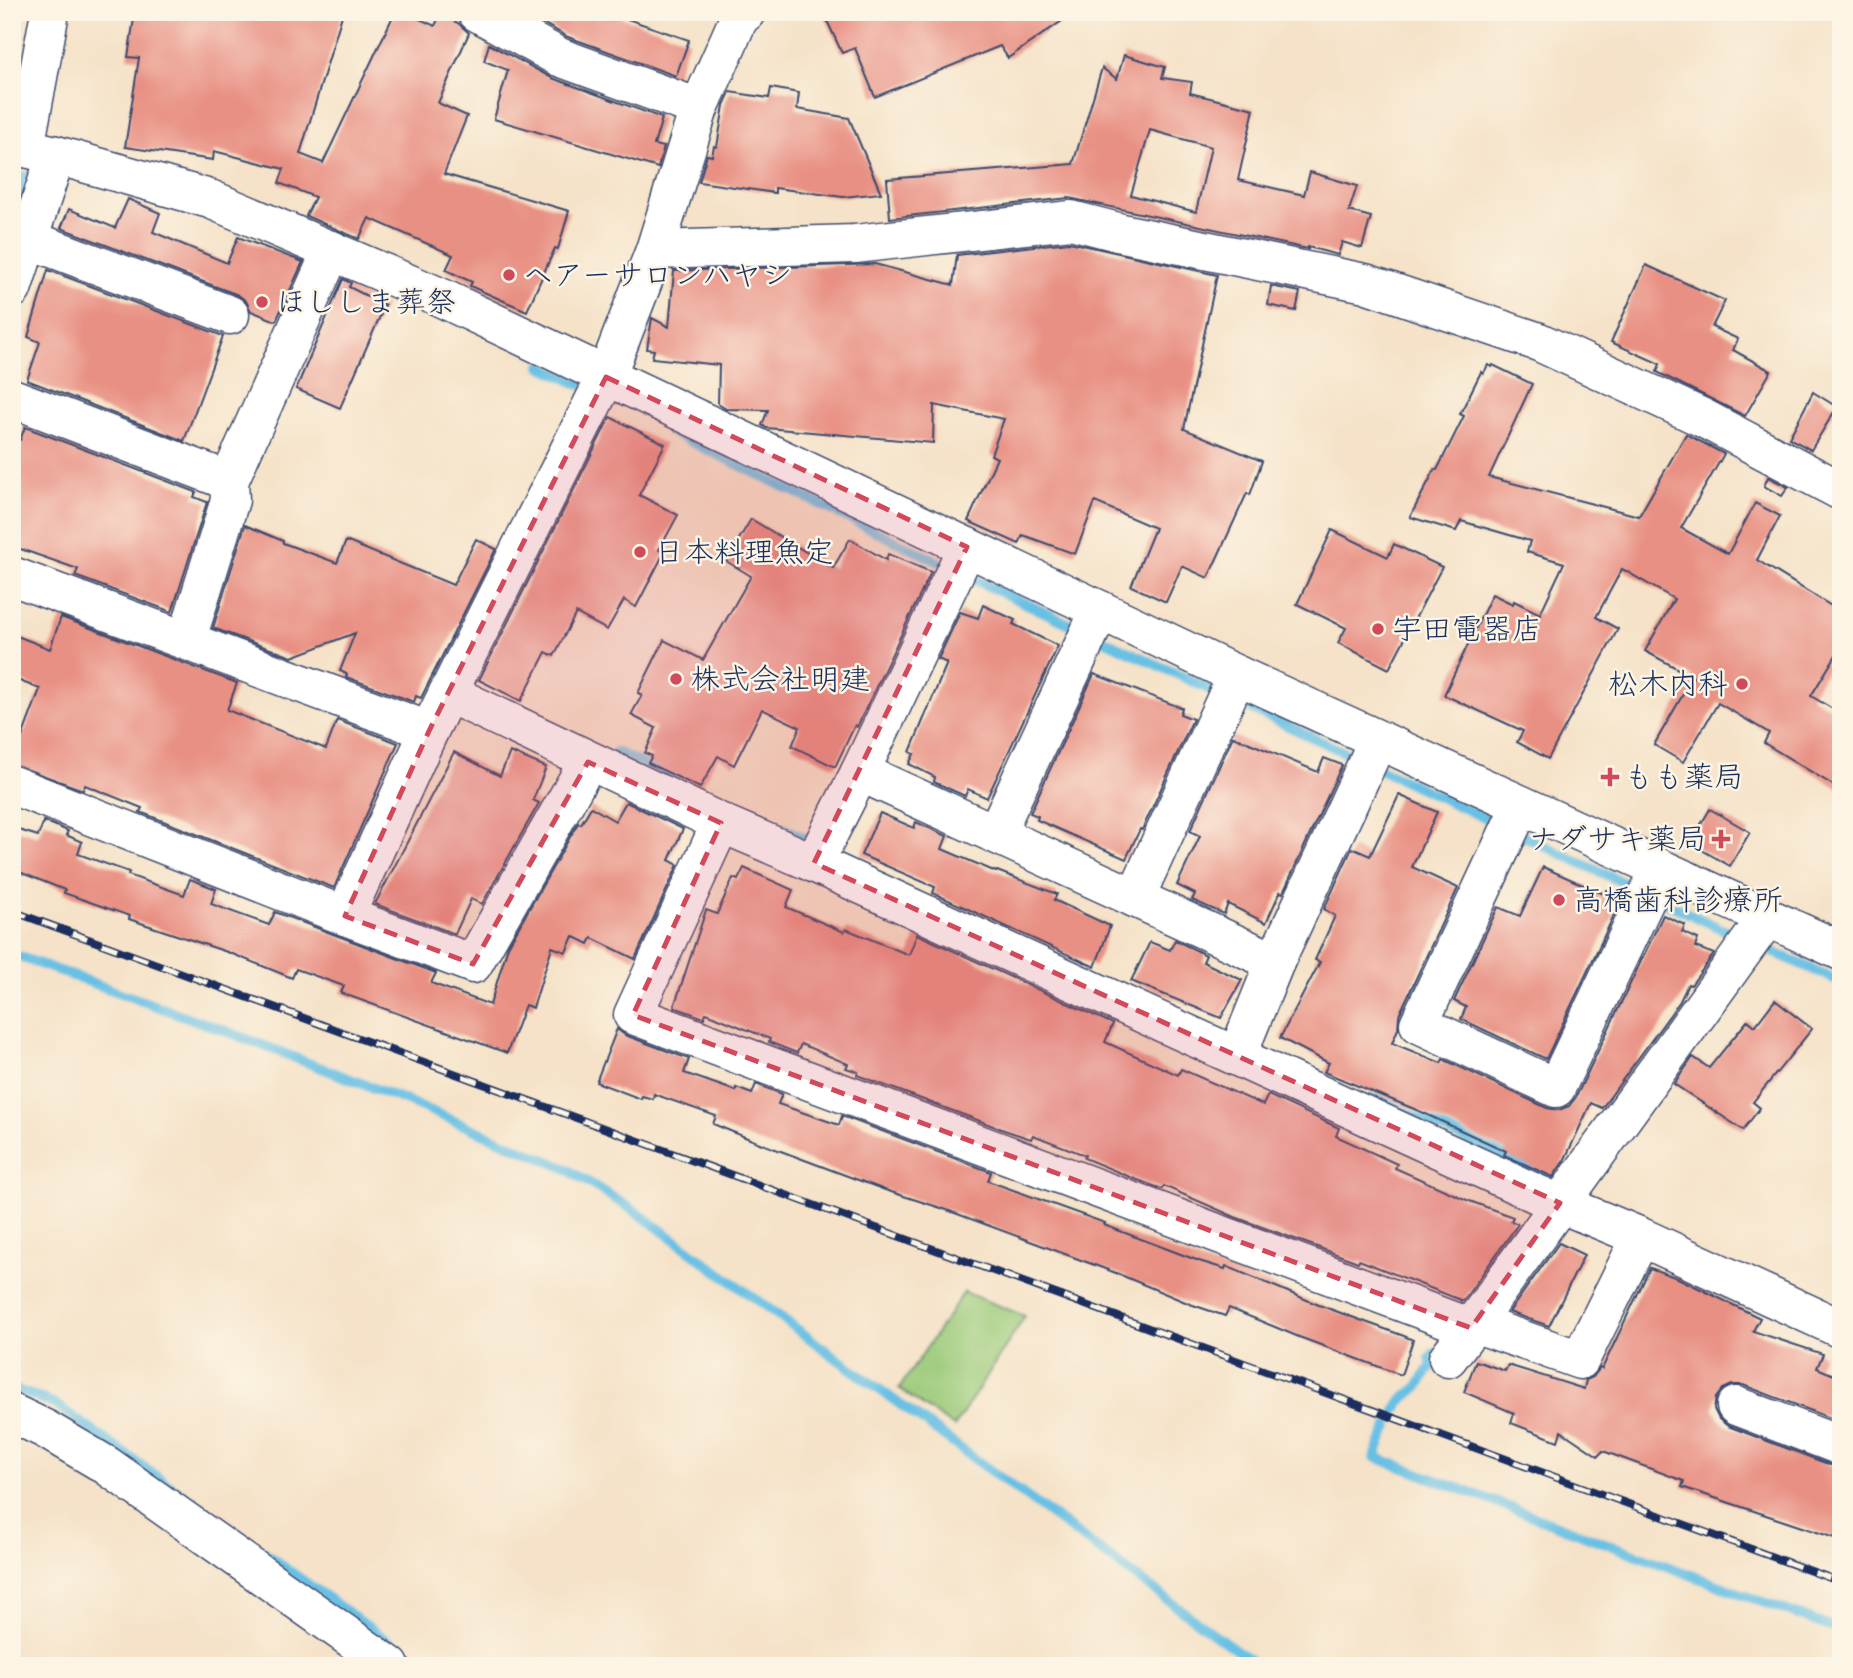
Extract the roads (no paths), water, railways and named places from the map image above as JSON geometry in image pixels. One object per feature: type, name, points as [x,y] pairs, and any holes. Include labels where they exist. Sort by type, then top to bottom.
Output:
[{"type":"street","points":[[12,289],[29,239],[31,149],[50,12]]},
{"type":"street","points":[[477,12],[559,57],[699,108]]},
{"type":"street","points":[[345,916],[429,731],[606,377],[654,250],[699,108],[739,18],[746,12]]},
{"type":"street","points":[[31,149],[210,199],[440,296],[606,377],[960,563],[1229,691],[1756,933],[1841,951]]},
{"type":"street","points":[[654,250],[855,243],[1071,220],[1365,283],[1539,342],[1703,418],[1841,491]]},
{"type":"street","points":[[29,239],[230,315]]},
{"type":"street","points":[[187,639],[230,500],[229,481],[332,250]]},
{"type":"street","points":[[12,398],[229,481]]},
{"type":"street","points":[[820,851],[960,563]]},
{"type":"street","points":[[12,576],[429,731]]},
{"type":"street","points":[[996,833],[1092,626]]},
{"type":"street","points":[[1135,898],[1229,691]]},
{"type":"street","points":[[448,693],[588,762],[721,823],[820,851],[1242,1043],[1550,1199],[1641,1237],[1841,1329]]},
{"type":"street","points":[[1242,1043],[1275,962],[1371,756]]},
{"type":"street","points":[[12,785],[473,964],[588,762]]},
{"type":"street","points":[[860,772],[1275,962]]},
{"type":"street","points":[[721,823],[633,1015],[1461,1331],[1580,1360],[1641,1237]]},
{"type":"street","points":[[1513,823],[1419,1024],[1556,1088],[1652,886]]},
{"type":"street","points":[[1461,1331],[1550,1199],[1756,933]]},
{"type":"street","points":[[1736,1406],[1841,1446]]},
{"type":"street","points":[[12,1413],[106,1465],[390,1666]]},
{"type":"waterway","points":[[12,224],[25,176]]},
{"type":"waterway","points":[[541,366],[580,385]]},
{"type":"waterway","points":[[669,431],[984,584],[1841,982]]},
{"type":"waterway","points":[[616,752],[818,844]]},
{"type":"waterway","points":[[12,954],[223,1030],[407,1101],[565,1168],[638,1213],[1258,1666]]},
{"type":"waterway","points":[[1374,1098],[1563,1183]]},
{"type":"waterway","points":[[1396,1410],[1400,1402],[1417,1388],[1432,1365],[1430,1358],[1434,1353]]},
{"type":"waterway","points":[[12,1388],[55,1404],[423,1666]]},
{"type":"waterway","points":[[1388,1426],[1375,1457],[1841,1631]]},
{"type":"railway","points":[[12,911],[1841,1582]]},
{"type":"place","name":"ヘアーサロンハヤシ","points":[[509,275]]},
{"type":"place","name":"ほししま葬祭","points":[[262,302]]},
{"type":"place","name":"日本料理魚定","points":[[640,552]]},
{"type":"place","name":"宇田電器店","points":[[1378,629]]},
{"type":"place","name":"株式会社明建","points":[[676,679]]},
{"type":"place","name":"松木内科","points":[[1742,684]]},
{"type":"place","name":"もも薬局","points":[[1610,777]]},
{"type":"place","name":"ナダサキ薬局","points":[[1721,839]]},
{"type":"place","name":"高橋歯科診療所","points":[[1559,900]]}]
